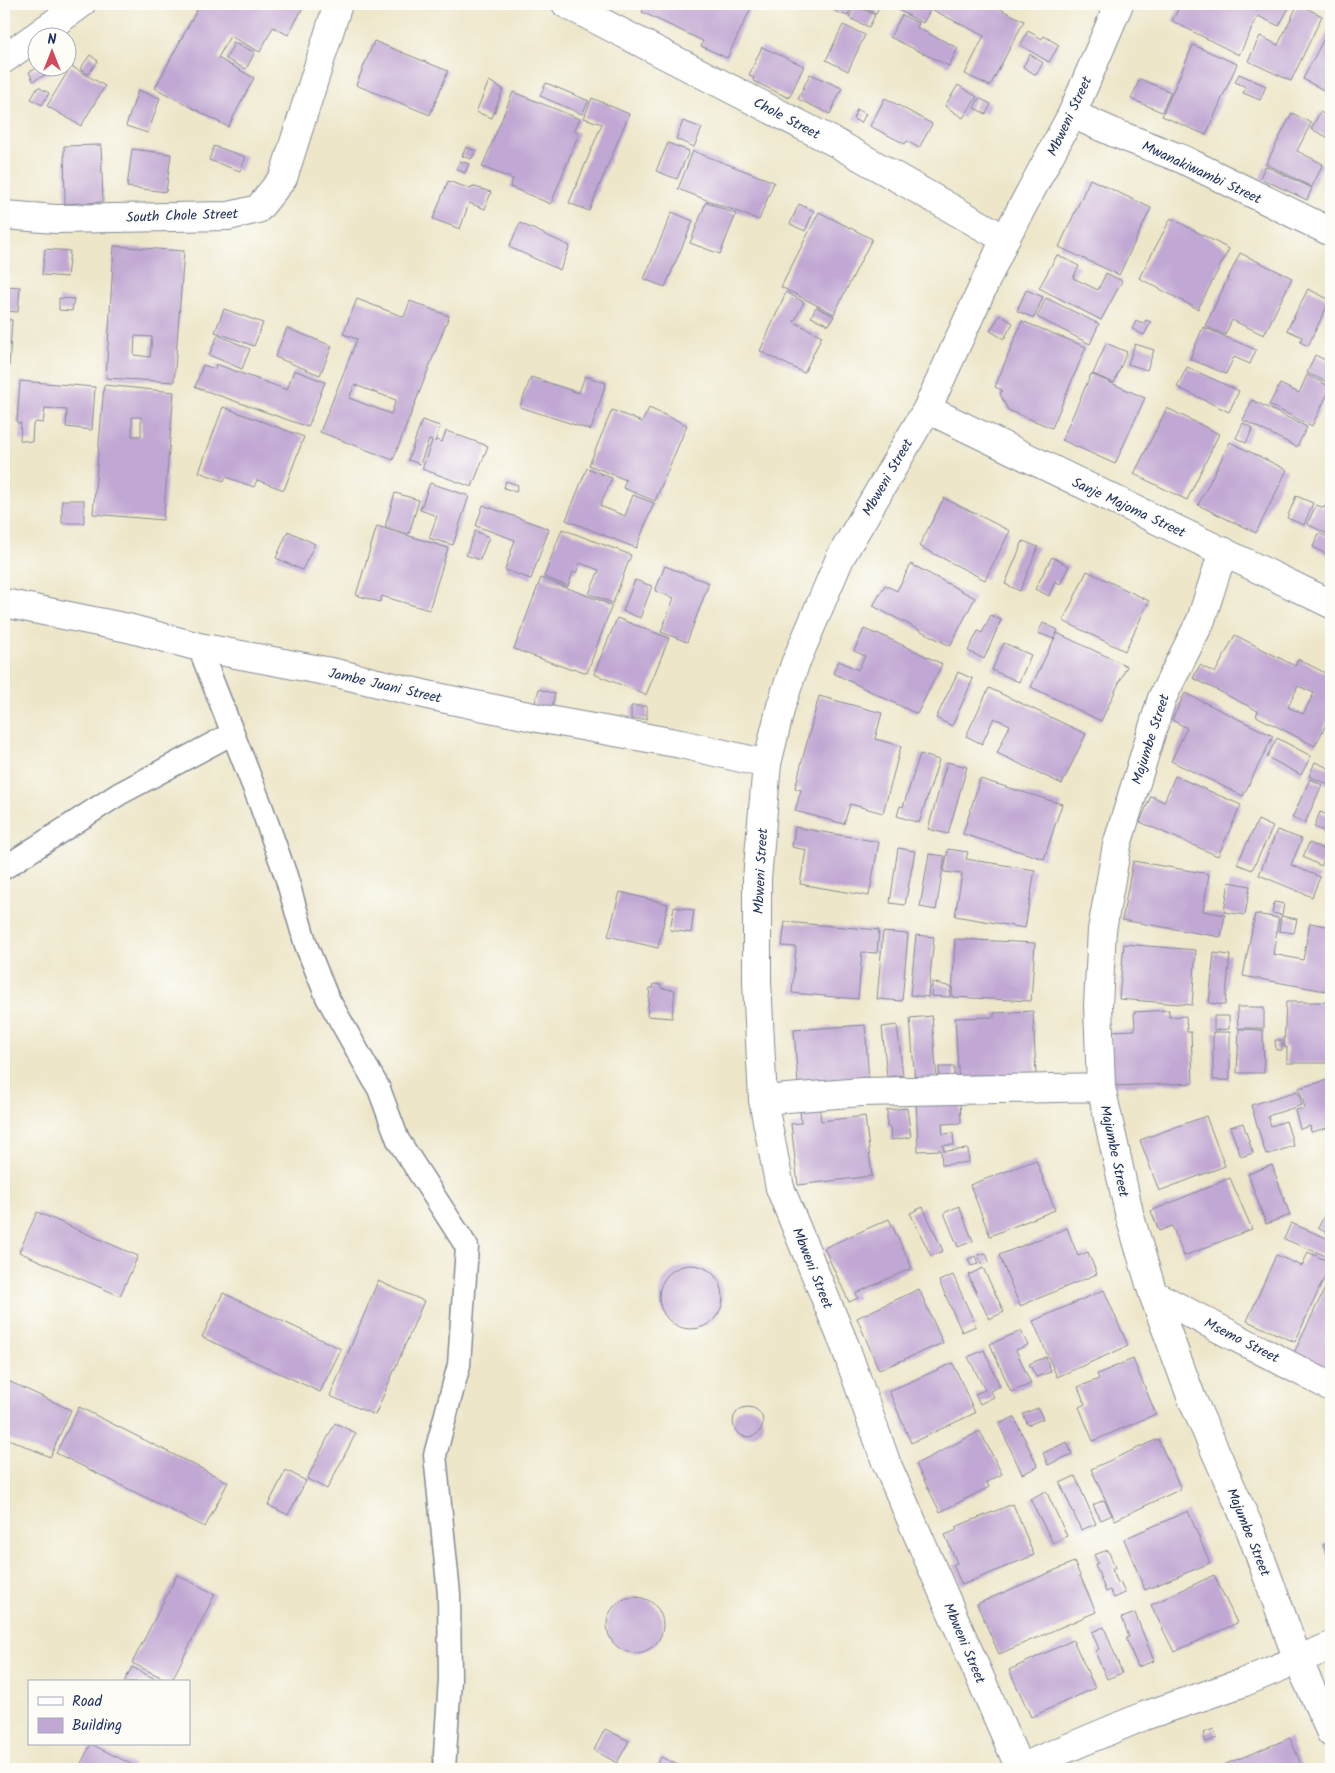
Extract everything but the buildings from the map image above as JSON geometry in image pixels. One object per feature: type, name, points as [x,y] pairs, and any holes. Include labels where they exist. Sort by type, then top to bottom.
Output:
[{"type":"street","points":[[4,59],[81,4]]},
{"type":"street","name":"South Chole Street","points":[[4,215],[56,219],[229,216],[258,209],[283,178],[338,4]]},
{"type":"street","name":"Mbweni Street","points":[[1020,1769],[886,1462],[845,1346],[780,1188],[763,1100],[758,982],[757,879],[767,764],[781,706],[795,664],[840,558],[927,409],[1005,239],[1072,114],[1119,4]]},
{"type":"street","name":"Chole Street","points":[[578,6],[838,144],[1005,239]]},
{"type":"street","name":"Mwanakiwambi Street","points":[[1072,114],[1182,159],[1331,232]]},
{"type":"street","name":"Sanje Majoma Street","points":[[927,409],[1331,604]]},
{"type":"street","name":"Majumbe Street","points":[[1223,552],[1201,620],[1162,698],[1117,845],[1102,930],[1098,1005],[1101,1087],[1130,1217],[1153,1294],[1192,1399],[1250,1529],[1298,1660],[1331,1732]]},
{"type":"street","name":"Jambe Juani Street","points":[[4,603],[128,628],[198,647],[336,673],[432,696],[543,719],[681,744],[767,764]]},
{"type":"street","points":[[763,1100],[862,1092],[1101,1087]]},
{"type":"street","name":"Msemo Street","points":[[1153,1294],[1331,1386]]},
{"type":"street","points":[[1020,1769],[1144,1716],[1242,1683],[1331,1646]]},
{"type":"lane","points":[[198,647],[286,876],[306,945],[326,997],[379,1089],[398,1140],[468,1247],[459,1365],[435,1455],[449,1594],[450,1679],[444,1769]]},
{"type":"lane","points":[[4,868],[119,794],[232,733]]}]
